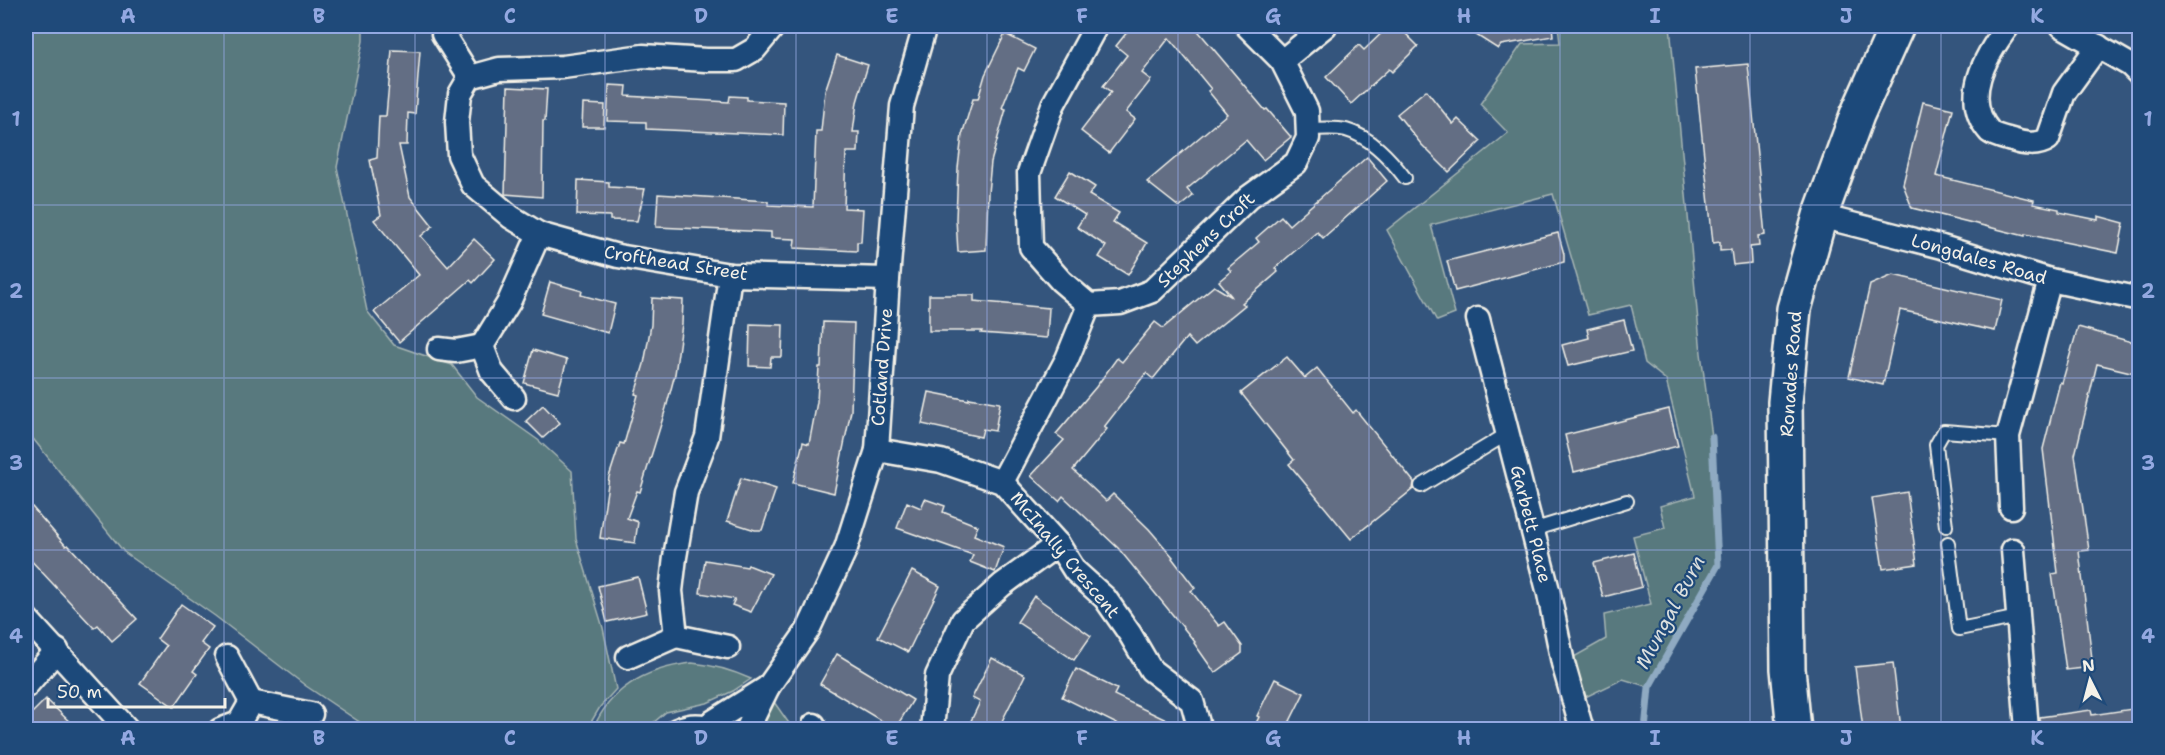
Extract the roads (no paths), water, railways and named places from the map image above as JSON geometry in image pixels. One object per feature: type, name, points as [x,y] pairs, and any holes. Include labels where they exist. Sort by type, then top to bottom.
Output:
[{"type":"main road","name":"Ronades Road","points":[[1794,729],[1788,669],[1785,402],[1794,309],[1820,216],[1857,115],[1897,26]]},
{"type":"main road","name":"Ronades Road","points":[[1776,729],[1788,669]]},
{"type":"street","points":[[443,34],[470,77],[499,69],[563,67],[643,56],[736,60],[755,49],[774,26]]},
{"type":"street","name":"Cotland Drive","points":[[747,729],[768,687],[808,630],[846,548],[877,450],[902,106],[925,26]]},
{"type":"street","points":[[1002,482],[1067,359],[1089,305],[1061,281],[1030,247],[1029,173],[1053,105],[1096,26]]},
{"type":"street","points":[[1247,26],[1282,61],[1307,111],[1308,129]]},
{"type":"street","points":[[1282,61],[1325,26]]},
{"type":"street","points":[[2008,26],[1984,64],[1975,91],[1980,114],[1991,133],[2018,143],[2041,144],[2048,139],[2064,93],[2098,46]]},
{"type":"street","points":[[2062,26],[2130,65],[2139,75]]},
{"type":"street","name":"Crofthead Street","points":[[470,77],[460,94],[457,122],[459,155],[473,185],[511,217],[539,234],[618,256],[730,274],[888,279]]},
{"type":"street","name":"Stephens Croft","points":[[1089,305],[1120,303],[1152,291],[1249,196],[1296,163],[1308,138],[1308,129]]},
{"type":"street","name":"Longdales Road","points":[[1820,216],[1942,247],[2050,280],[2139,299]]},
{"type":"street","points":[[439,349],[456,351],[482,346],[508,302],[539,234]]},
{"type":"street","points":[[676,636],[671,591],[675,557],[686,492],[707,437],[730,274]]},
{"type":"street","points":[[2011,507],[2008,436],[2050,280]]},
{"type":"street","name":"Garbett Place","points":[[1478,319],[1549,594],[1563,663],[1582,729]]},
{"type":"street","points":[[482,346],[492,372],[514,398]]},
{"type":"street","name":"McInally Crescent","points":[[877,450],[941,461],[1002,482],[1058,544],[1076,571],[1105,598],[1151,670],[1192,701],[1200,729]]},
{"type":"street","points":[[932,729],[937,676],[963,620],[1002,585],[1058,544]]},
{"type":"street","points":[[2013,550],[2027,729]]},
{"type":"street","points":[[26,618],[128,729]]},
{"type":"street","points":[[628,657],[676,636],[728,647]]},
{"type":"street","points":[[26,686],[57,650]]},
{"type":"street","points":[[227,657],[252,702],[311,714]]},
{"type":"street","name":"Cotland Drive","points":[[677,729],[693,725],[710,728],[768,687]]},
{"type":"street","points":[[219,729],[239,723],[252,702]]},
{"type":"lane","points":[[1308,129],[1344,130],[1359,135],[1380,150],[1405,178]]},
{"type":"lane","points":[[1946,526],[1936,445],[1944,431],[2008,436]]},
{"type":"lane","points":[[1421,486],[1508,434]]},
{"type":"lane","points":[[1532,530],[1627,501]]},
{"type":"lane","points":[[1948,543],[1959,629],[2019,617]]},
{"type":"waterway","name":"Mungal Burn","points":[[1645,730],[1649,687],[1718,565],[1712,437]]}]
